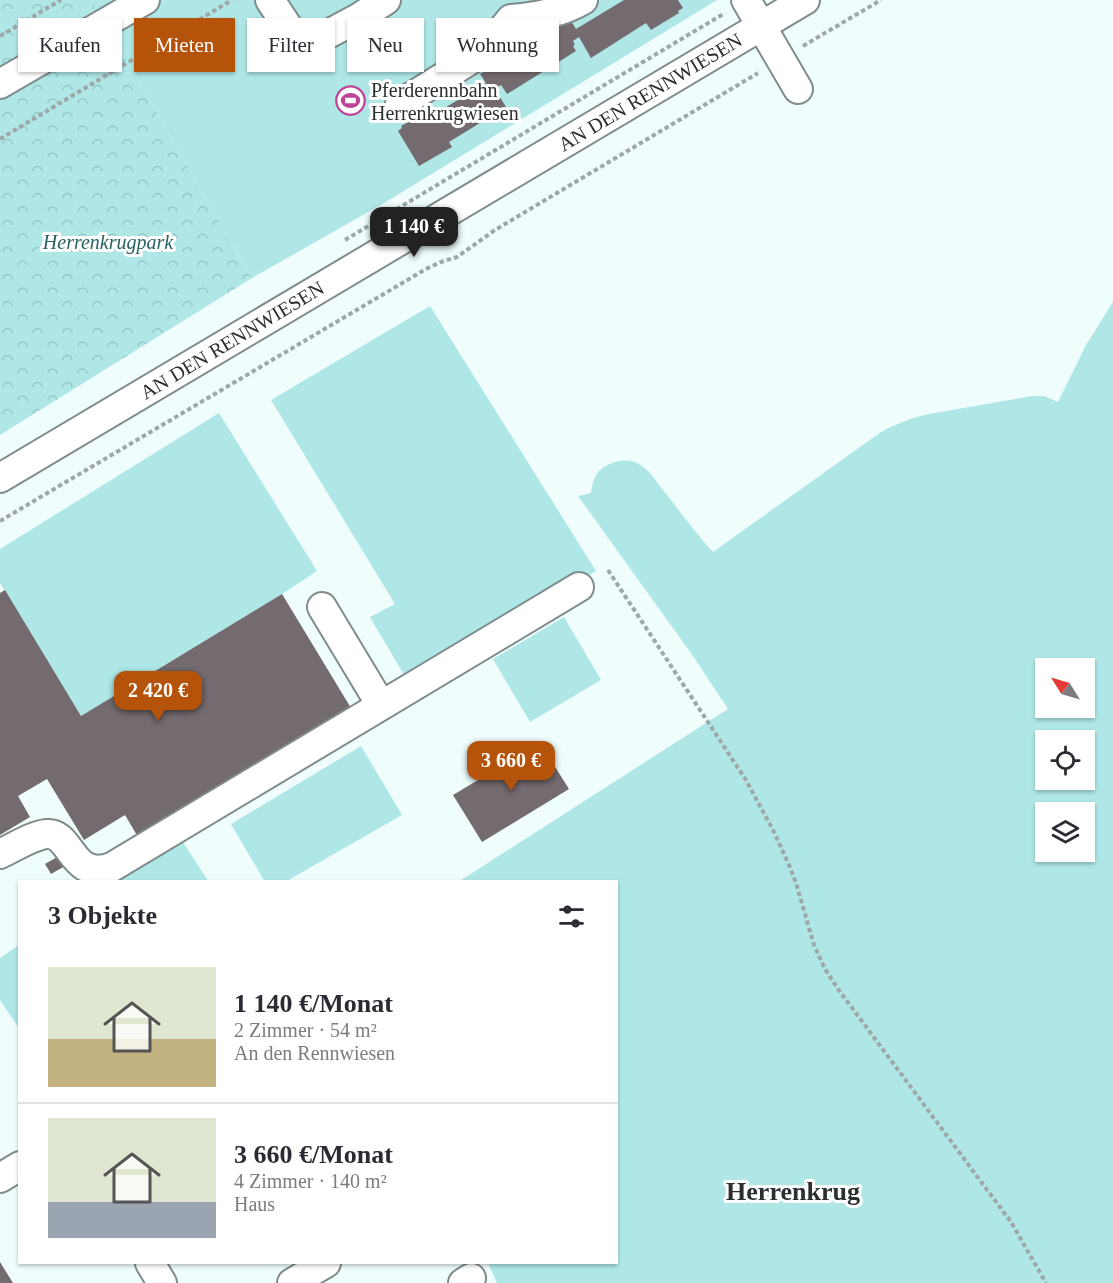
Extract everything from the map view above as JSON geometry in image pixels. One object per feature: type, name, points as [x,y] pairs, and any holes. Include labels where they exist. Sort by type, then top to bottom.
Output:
[{"type":"street","points":[[0,84],[145,0]]},
{"type":"street","points":[[270,0],[302,48],[360,17],[386,0]]},
{"type":"street","points":[[400,104],[475,57],[492,42],[503,10],[528,18],[554,13],[583,0]]},
{"type":"street","points":[[746,0],[798,89]]},
{"type":"street","name":"AN DEN RENNWIESEN","points":[[0,478],[805,0]]},
{"type":"street","points":[[0,854],[35,837],[52,834],[60,839],[78,861],[87,868],[99,870],[112,867],[579,587]]},
{"type":"street","points":[[322,607],[381,705]]},
{"type":"street","points":[[0,1178],[18,1167]]},
{"type":"street","points":[[151,1264],[162,1283]]},
{"type":"street","points":[[292,1283],[324,1264]]},
{"type":"path","points":[[0,36],[62,0]]},
{"type":"path","points":[[0,139],[232,0]]},
{"type":"path","points":[[397,208],[746,0]]},
{"type":"path","points":[[0,521],[426,269],[441,261],[461,255],[477,241],[495,230],[881,0]]},
{"type":"path","points":[[608,570],[747,780],[789,865],[814,945],[825,969],[1011,1222],[1046,1283]]},
{"type":"green space","name":"Herrenkrugpark","points":[[0,0],[92,0],[102,18],[18,18],[18,72],[122,72],[122,52],[252,278],[0,435]]},
{"type":"green space","name":"Pferderennbahn Herrenkrugwiesen","points":[[92,0],[717,0],[384,203],[252,278],[122,52],[122,18],[102,18]]},
{"type":"green space","points":[[1113,302],[1113,1283],[497,1283],[488,1264],[618,1264],[618,880],[461,880],[728,709],[693,656],[578,496],[591,493],[596,476],[605,466],[624,460],[637,463],[652,475],[713,552],[881,432],[893,426],[929,414],[1032,396],[1044,396],[1058,402],[1086,345]]},
{"type":"green space","points":[[430,306],[596,571],[407,680],[370,617],[395,604],[271,400]]},
{"type":"green space","points":[[219,413],[317,571],[81,716],[0,583],[0,549]]},
{"type":"green space","points":[[564,617],[601,680],[530,722],[493,659]]},
{"type":"green space","points":[[361,746],[402,815],[288,880],[264,880],[231,824]]},
{"type":"green space","points":[[179,836],[208,880],[115,880]]},
{"type":"green space","points":[[18,946],[18,1027],[0,1000],[0,958]]},
{"type":"building","points":[[624,0],[678,0],[683,8],[678,11],[679,13],[651,30],[646,23],[591,58],[579,37],[573,41],[576,51],[559,62],[559,18],[551,18],[556,15],[571,21],[576,29]]},
{"type":"building","points":[[483,72],[542,72],[507,94],[501,85],[495,89],[506,107],[449,142],[452,147],[419,166],[398,131],[402,128],[401,126],[425,112],[431,112],[433,115],[486,83],[480,74]]},
{"type":"building","points":[[5,590],[81,716],[282,594],[351,708],[138,837],[125,815],[84,840],[47,779],[18,796],[30,817],[0,835],[0,593]]},
{"type":"building","points":[[540,743],[569,789],[482,842],[453,795]]},
{"type":"building","points":[[59,856],[65,866],[51,874],[45,864]]},
{"type":"building","points":[[0,1262],[13,1283],[0,1283]]},
{"type":"place","name":"Pferderennbahn Herrenkrugwiesen","points":[[350,101]]},
{"type":"district","name":"Herrenkrug","points":[[793,1191]]}]
